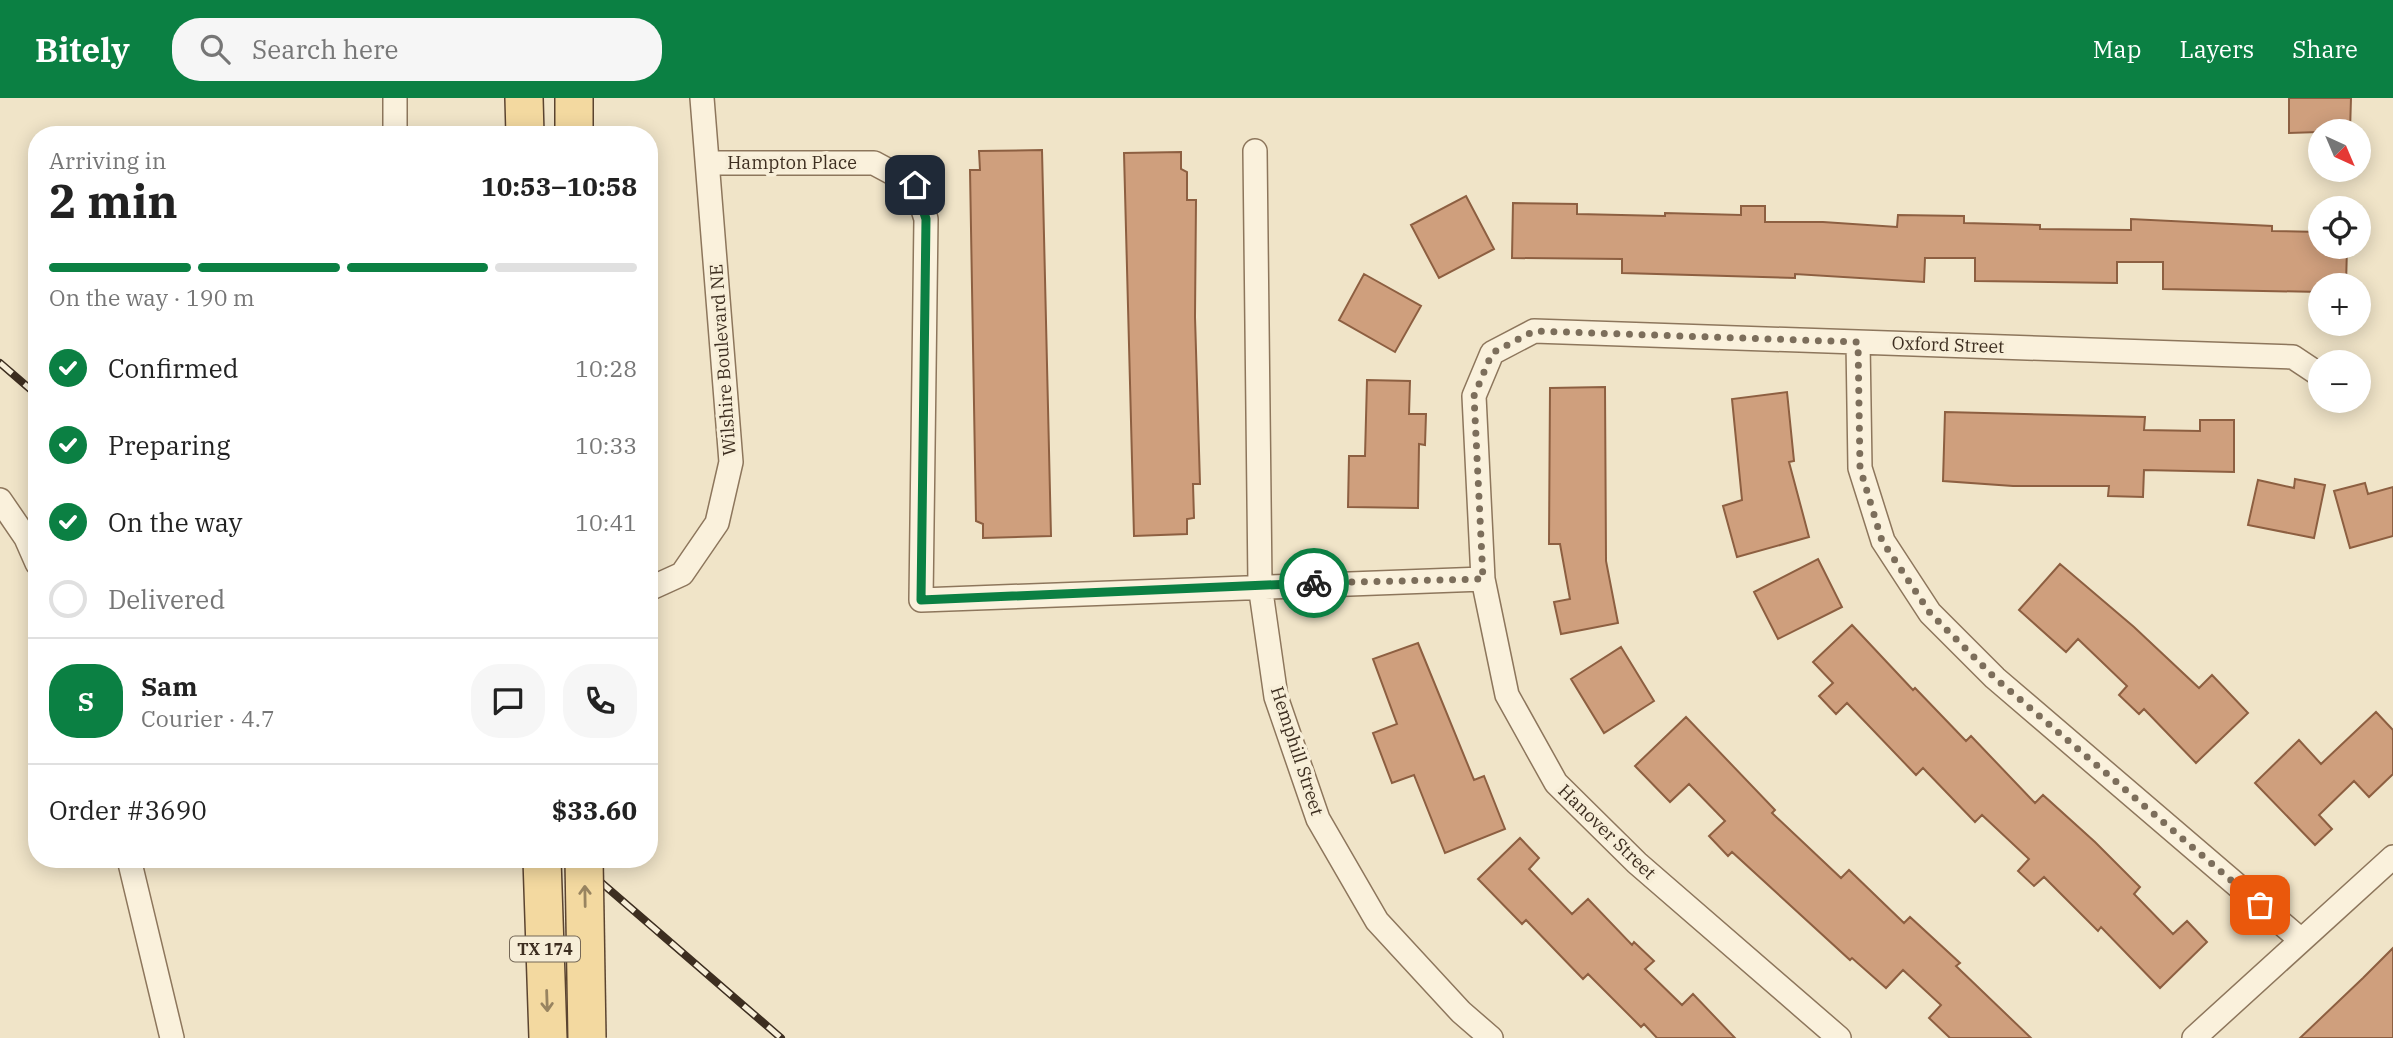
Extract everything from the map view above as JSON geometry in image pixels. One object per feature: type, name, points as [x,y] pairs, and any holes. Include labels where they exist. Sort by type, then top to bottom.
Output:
[{"type":"main road","points":[[524,98],[524,126]]},
{"type":"main road","points":[[574,98],[574,126]]},
{"type":"main road","name":"TX 174","points":[[542,868],[548,1038]]},
{"type":"main road","points":[[584,868],[587,1038]]},
{"type":"street","points":[[395,98],[395,126]]},
{"type":"street","name":"Wilshire Boulevard NE","points":[[658,585],[682,574],[717,523],[731,462],[702,98]]},
{"type":"street","name":"Hemphill Street","points":[[1255,151],[1260,585],[1276,697],[1318,819],[1377,921],[1461,1012],[1491,1038]]},
{"type":"street","name":"Hampton Place","points":[[708,163],[874,163],[915,185],[926,219],[921,600],[1260,585]]},
{"type":"street","name":"Oxford Street","points":[[1492,353],[1534,331],[2293,357],[2308,367]]},
{"type":"street","points":[[1858,342],[1860,468],[1882,541],[1930,613],[1995,678],[2301,940]]},
{"type":"street","name":"Hanover Street","points":[[1492,353],[1474,396],[1483,579],[1507,695],[1556,783],[1637,863],[1839,1038]]},
{"type":"street","points":[[0,500],[28,543]]},
{"type":"street","points":[[1260,585],[1483,579]]},
{"type":"street","points":[[2194,1038],[2393,857]]},
{"type":"street","points":[[131,868],[172,1038]]},
{"type":"building","points":[[2289,98],[2351,98],[2350,119],[2308,119],[2308,132],[2289,133]]},
{"type":"building","points":[[1042,150],[1051,536],[983,538],[983,524],[976,521],[970,170],[980,170],[979,151]]},
{"type":"building","points":[[1181,152],[1181,169],[1187,172],[1187,200],[1196,200],[1195,317],[1200,484],[1193,484],[1194,518],[1187,519],[1187,534],[1134,536],[1124,153]]},
{"type":"building","points":[[1466,196],[1494,249],[1439,278],[1411,225]]},
{"type":"building","points":[[1513,203],[1577,204],[1577,214],[1665,216],[1665,213],[1741,215],[1741,206],[1765,206],[1765,222],[1823,222],[1897,227],[1898,215],[1964,216],[1964,223],[2040,225],[2040,229],[2131,230],[2131,219],[2272,226],[2272,231],[2308,232],[2308,259],[2347,259],[2346,273],[2308,273],[2308,292],[2163,289],[2163,262],[2117,262],[2117,283],[1975,281],[1975,258],[1925,258],[1924,282],[1795,274],[1795,278],[1622,273],[1622,259],[1512,258]]},
{"type":"building","points":[[1364,274],[1421,306],[1395,352],[1339,320]]},
{"type":"building","points":[[1367,380],[1410,381],[1409,414],[1426,414],[1425,445],[1419,444],[1418,508],[1348,507],[1349,456],[1365,456]]},
{"type":"building","points":[[1605,387],[1606,561],[1618,623],[1561,634],[1554,602],[1570,599],[1560,544],[1549,544],[1550,388]]},
{"type":"building","points":[[1787,392],[1794,461],[1789,462],[1809,537],[1737,557],[1723,506],[1742,500],[1732,399]]},
{"type":"building","points":[[1945,412],[2145,417],[2144,430],[2200,431],[2200,420],[2234,420],[2234,472],[2144,470],[2143,497],[2108,496],[2109,486],[2013,486],[1943,481]]},
{"type":"building","points":[[2295,479],[2325,485],[2314,538],[2248,525],[2258,480],[2294,488]]},
{"type":"building","points":[[2365,483],[2368,494],[2393,487],[2393,536],[2350,548],[2334,491]]},
{"type":"building","points":[[1818,559],[1842,607],[1778,639],[1754,592]]},
{"type":"building","points":[[2060,564],[2134,627],[2199,688],[2212,675],[2248,713],[2196,763],[2144,709],[2139,714],[2119,695],[2127,686],[2078,639],[2066,652],[2019,610]]},
{"type":"building","points":[[1852,625],[1913,690],[1915,688],[1966,741],[1971,736],[2035,803],[2043,795],[2095,842],[2140,887],[2134,894],[2173,934],[2187,921],[2207,942],[2160,988],[2101,927],[2098,931],[2044,877],[2034,886],[2018,871],[2029,859],[1982,815],[1975,822],[1923,768],[1916,775],[1847,703],[1836,714],[1819,696],[1833,683],[1813,662]]},
{"type":"building","points":[[1418,643],[1474,780],[1484,776],[1505,829],[1445,853],[1414,775],[1392,783],[1373,733],[1397,724],[1373,659]]},
{"type":"building","points":[[1621,647],[1654,701],[1604,733],[1571,679]]},
{"type":"building","points":[[2376,712],[2393,730],[2393,774],[2369,797],[2354,781],[2319,815],[2332,829],[2315,845],[2255,783],[2299,740],[2321,764]]},
{"type":"building","points":[[1686,717],[1775,810],[1772,813],[1841,878],[1849,870],[1904,923],[1910,917],[1960,963],[1956,966],[2031,1038],[1950,1038],[1929,1018],[1941,1005],[1903,970],[1886,988],[1852,958],[1850,960],[1732,852],[1728,856],[1709,836],[1725,821],[1689,784],[1670,802],[1635,766]]},
{"type":"building","points":[[1520,838],[1539,858],[1529,869],[1572,914],[1588,899],[1632,945],[1634,942],[1654,961],[1645,969],[1682,1005],[1693,994],[1735,1038],[1657,1038],[1644,1024],[1641,1027],[1588,974],[1583,979],[1526,920],[1522,924],[1478,879]]},
{"type":"building","points":[[2393,948],[2393,1038],[2300,1038],[2363,978]]},
{"type":"railway","points":[[0,363],[28,387]]},
{"type":"railway","points":[[584,868],[781,1038]]},
{"type":"way so far","points":[[1314,583],[1483,579],[1474,396],[1492,353],[1534,331],[1858,342],[1860,468],[1882,541],[1930,613],[1995,678],[2260,905]]},
{"type":"route","points":[[915,185],[926,219],[921,600],[1314,583]]}]
